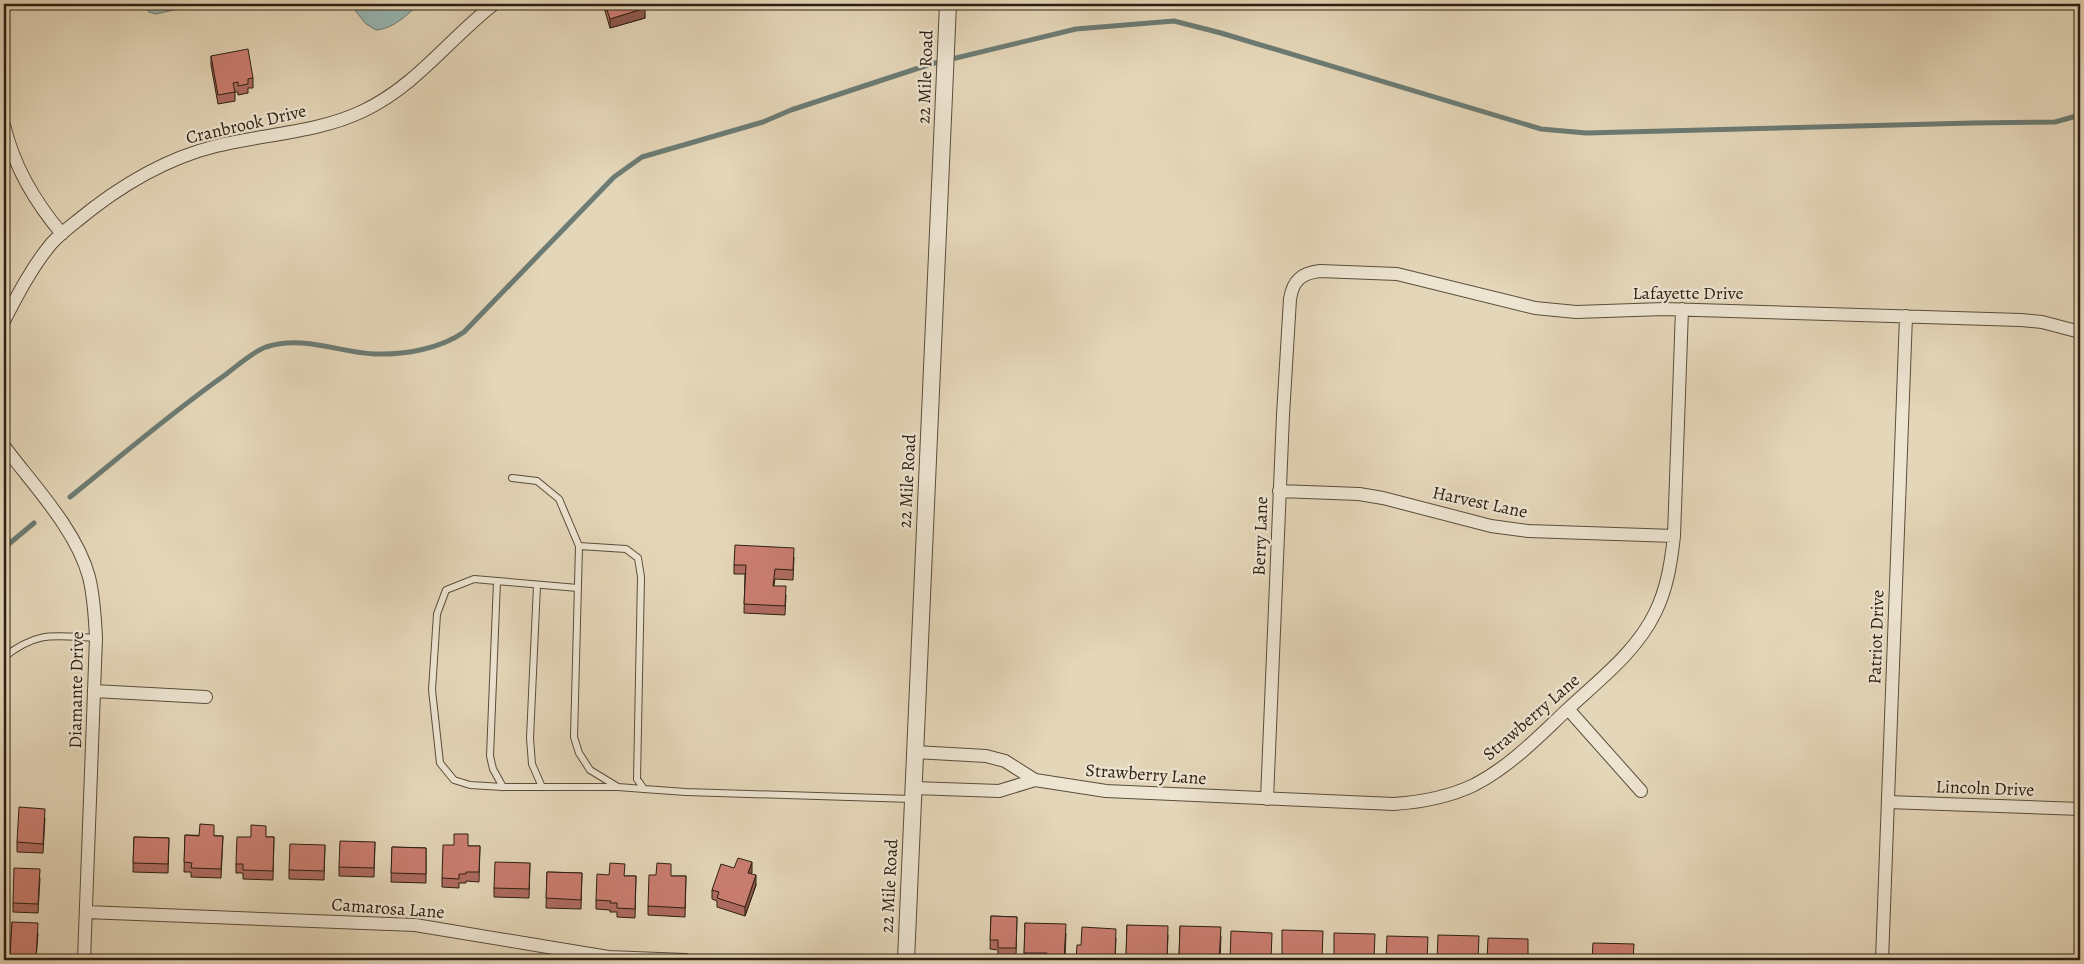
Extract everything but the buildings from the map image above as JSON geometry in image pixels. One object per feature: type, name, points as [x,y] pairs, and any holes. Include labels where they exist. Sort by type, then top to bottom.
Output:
[{"type":"street","name":"Cranbrook Drive","points":[[4,321],[33,268],[62,234],[114,193],[136,179],[177,159],[216,146],[321,126],[342,120],[380,102],[415,78],[494,4]]},
{"type":"street","name":"22 Mile Road","points":[[906,960],[948,4]]},
{"type":"street","points":[[4,125],[13,156],[25,182],[42,209],[62,234]]},
{"type":"street","name":"Lafayette Drive","points":[[1299,277],[1309,272],[1320,271],[1397,274],[1526,306],[1566,311],[1682,309],[2021,320],[2052,324],[2080,332]]},
{"type":"street","name":"Berry Lane","points":[[1267,799],[1290,298],[1292,288],[1299,277]]},
{"type":"street","name":"Strawberry Lane","points":[[915,752],[970,753],[986,756],[1005,761],[1035,780],[1106,791],[1394,804],[1442,797],[1474,785],[1502,768],[1614,666],[1647,628],[1658,607],[1666,584],[1674,536],[1682,309]]},
{"type":"street","name":"Patriot Drive","points":[[1882,960],[1906,316]]},
{"type":"street","name":"Diamante Drive","points":[[4,446],[62,524],[83,560],[93,596],[96,638],[84,960]]},
{"type":"street","name":"Harvest Lane","points":[[1280,491],[1358,494],[1383,498],[1491,526],[1528,531],[1674,536]]},
{"type":"street","points":[[94,691],[206,697]]},
{"type":"street","points":[[1568,709],[1641,791]]},
{"type":"street","name":"Strawberry Lane","points":[[914,793],[999,791],[1035,780]]},
{"type":"street","name":"Lincoln Drive","points":[[1888,802],[2080,809]]},
{"type":"street","name":"Camarosa Lane","points":[[86,912],[415,925],[608,957],[685,960]]},
{"type":"lane","points":[[512,478],[537,481],[559,499],[579,546],[574,737],[579,753],[590,770],[618,787]]},
{"type":"lane","points":[[579,546],[626,549],[638,558],[642,577],[637,778],[644,789]]},
{"type":"lane","points":[[578,588],[474,579],[446,590],[437,614],[432,690],[440,763],[454,780],[470,784],[503,787],[618,787],[686,792],[914,793]]},
{"type":"lane","points":[[497,581],[490,756],[493,769],[503,787]]},
{"type":"lane","points":[[537,585],[530,738],[532,764],[542,787]]},
{"type":"lane","points":[[4,657],[20,644],[43,636],[96,638]]},
{"type":"water","points":[[144,4],[199,4],[156,14],[149,12]]},
{"type":"water","points":[[350,4],[419,4],[394,24],[376,30],[366,24]]},
{"type":"waterway","points":[[70,497],[185,404],[261,349],[280,344],[307,343],[360,353],[385,354],[421,350],[454,338],[464,332],[614,177],[642,157],[763,122],[791,110],[931,64],[1076,29],[1174,21],[1221,33],[1541,129],[1586,133],[2055,122],[2080,115]]},
{"type":"waterway","points":[[4,548],[34,523]]}]
